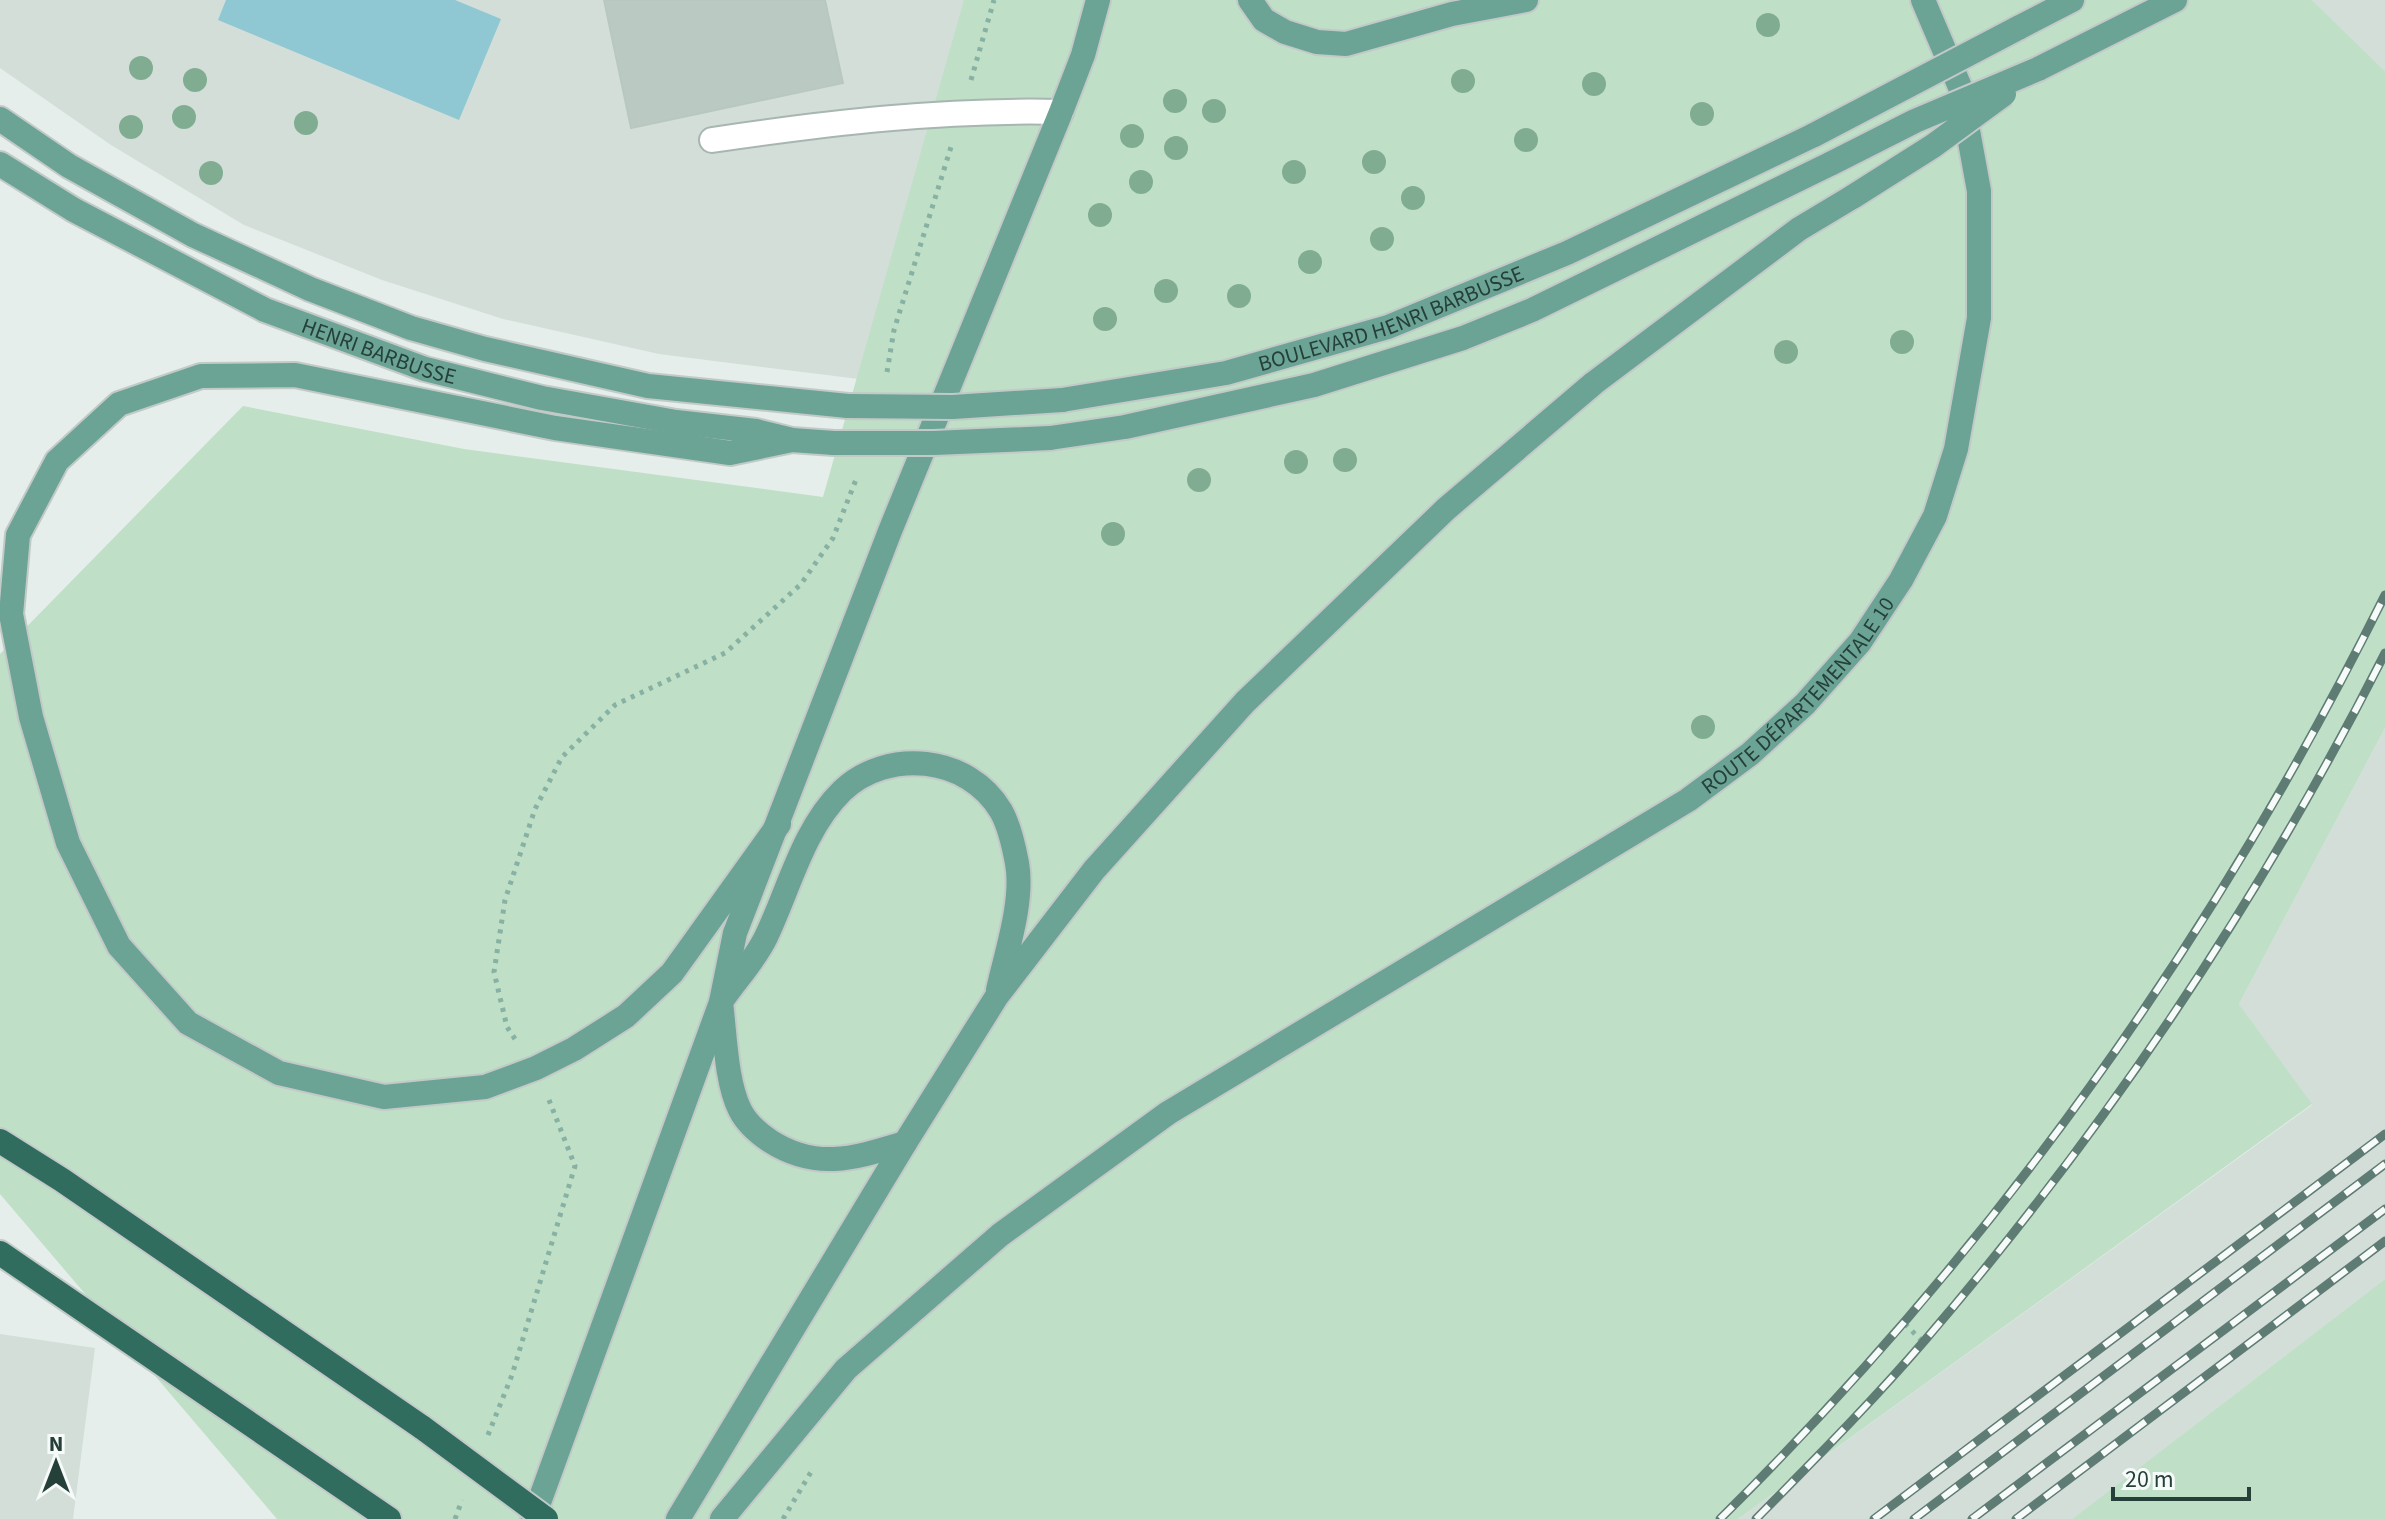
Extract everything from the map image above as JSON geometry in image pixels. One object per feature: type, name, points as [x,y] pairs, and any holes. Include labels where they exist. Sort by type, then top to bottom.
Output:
[{"type":"highway","points":[[0,1141],[62,1180],[423,1428],[546,1519]]},
{"type":"highway","points":[[0,1253],[389,1519]]},
{"type":"main road","points":[[533,1519],[721,1002],[735,933],[896,517],[1061,112],[1083,55],[1098,0]]},
{"type":"main road","points":[[1250,0],[1264,20],[1285,32],[1317,42],[1346,44],[1452,14],[1526,0]]},
{"type":"main road","name":"ROUTE DÉPARTEMENTALE 10","points":[[722,1519],[846,1369],[1000,1235],[1168,1113],[1688,800],[1750,754],[1805,704],[1860,642],[1901,580],[1935,516],[1956,449],[1979,318],[1979,191],[1960,87],[1923,0]]},
{"type":"main road","name":"BOULEVARD HENRI BARBUSSE","points":[[648,386],[848,406],[953,407],[1062,400],[1226,373],[1388,327],[1567,253],[1814,135],[2072,0]]},
{"type":"main road","name":"BOULEVARD HENRI BARBUSSE","points":[[792,440],[934,443],[1050,438],[1225,407],[1413,356],[1532,310],[1915,121],[2038,69],[2175,0]]},
{"type":"main road","points":[[678,1519],[997,996],[1094,870],[1245,702],[1446,509],[1594,383],[1799,229],[1933,146],[2038,69]]},
{"type":"main road","name":"HENRI BARBUSSE","points":[[0,119],[69,166],[193,235],[310,289],[411,328],[485,349],[648,386]]},
{"type":"main road","name":"HENRI BARBUSSE","points":[[0,164],[124,237],[265,310],[425,369],[542,398],[676,422],[756,431],[792,440]]},
{"type":"main road","points":[[779,824],[672,973],[626,1016],[574,1049],[536,1068],[485,1087],[384,1097],[279,1073],[188,1023],[119,946],[68,843],[31,717],[11,614],[18,535],[57,461],[119,404],[201,376],[295,375],[555,428],[730,453],[792,440]]},
{"type":"main road","points":[[905,1143],[853,1157],[811,1159],[783,1149],[756,1132],[740,1110],[732,1078],[721,1002],[764,940],[821,814],[844,789],[871,772],[906,762],[934,763],[958,772],[979,785],[1001,811],[1018,867],[1016,908],[997,996]]},
{"type":"lane","points":[[712,140],[808,126],[961,113],[1061,112]]},
{"type":"path","points":[[885,384],[894,330],[994,0]]},
{"type":"path","points":[[483,1447],[512,1375],[575,1166],[536,1068],[507,1027],[494,972],[505,900],[535,809],[562,757],[615,705],[725,653],[801,584],[833,538],[859,470]]},
{"type":"path","points":[[1905,1324],[1923,1342]]},
{"type":"path","points":[[783,1519],[812,1469]]},
{"type":"path","points":[[455,1519],[466,1490]]},
{"type":"shaded area","points":[[0,0],[965,0],[859,379],[659,354],[503,319],[382,280],[244,225],[111,145],[0,68]]},
{"type":"shaded area","points":[[2312,0],[2385,0],[2385,71]]},
{"type":"shaded area","points":[[2385,728],[2385,1279],[2072,1519],[1738,1519],[2312,1105],[2239,1004]]},
{"type":"shaded area","points":[[0,1334],[95,1348],[73,1519],[0,1519]]},
{"type":"green space","points":[[964,0],[2312,0],[2385,71],[2385,728],[2239,1004],[2312,1104],[1738,1519],[277,1519],[0,1194],[0,654],[243,406],[464,449],[823,497]]},
{"type":"green space","points":[[2385,1279],[2385,1519],[2072,1519]]},
{"type":"water","points":[[226,0],[455,0],[501,19],[459,120],[218,20]]},
{"type":"building","points":[[604,0],[825,0],[843,83],[631,128]]},
{"type":"building","points":[[604,0],[825,0],[843,83],[631,128]]},
{"type":"railway","points":[[1720,1519],[1821,1415],[1916,1308],[2006,1198],[2091,1085],[2171,968],[2247,848],[2318,723],[2385,595]]},
{"type":"railway","points":[[1756,1519],[1926,1339],[1992,1260],[2117,1095],[2176,1010],[2286,835],[2385,653]]},
{"type":"railway","points":[[1874,1519],[2385,1134]]},
{"type":"railway","points":[[1914,1519],[2385,1164]]},
{"type":"railway","points":[[1972,1519],[2385,1209]]},
{"type":"railway","points":[[2016,1519],[2385,1241]]}]
